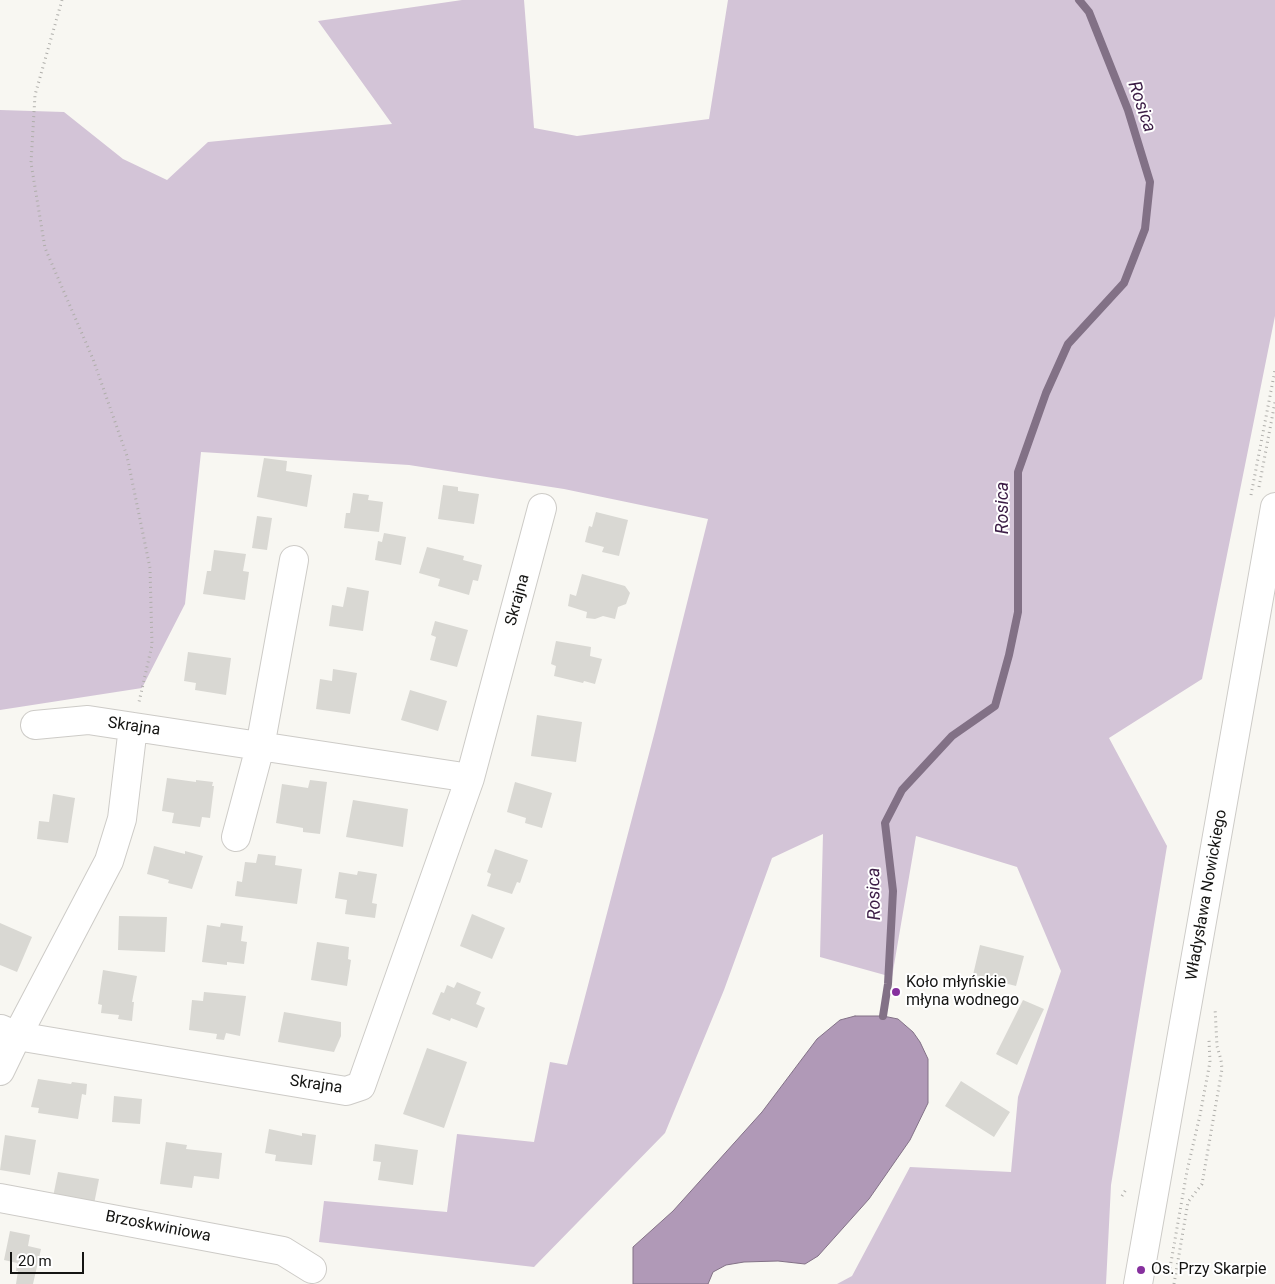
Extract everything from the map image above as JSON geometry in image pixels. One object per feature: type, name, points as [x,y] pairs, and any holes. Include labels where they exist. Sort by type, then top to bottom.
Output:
[{"type":"street","name":"Władysława Nowickiego","points":[[1138,1284],[1275,507]]},
{"type":"street","name":"Skrajna","points":[[9,1032],[346,1091],[361,1086],[470,778],[542,508]]},
{"type":"street","points":[[236,837],[260,747],[294,560]]},
{"type":"street","name":"Skrajna","points":[[35,725],[88,720],[470,778]]},
{"type":"street","points":[[0,1071],[9,1032],[109,861],[122,820],[133,727]]},
{"type":"street","name":"Brzoskwiniowa","points":[[0,1198],[283,1251],[312,1269]]},
{"type":"path","points":[[62,0],[35,95],[31,163],[45,248],[93,359],[127,456],[150,568],[152,645],[133,727]]},
{"type":"shaded area","points":[[462,0],[524,0],[534,128],[577,136],[709,119],[728,0],[1275,0],[1275,316],[1202,679],[1109,738],[1167,846],[1111,1185],[1106,1284],[837,1284],[852,1276],[910,1167],[1011,1172],[1018,1097],[1061,971],[1017,867],[916,836],[892,977],[820,957],[823,834],[772,858],[724,990],[665,1133],[534,1267],[319,1242],[324,1201],[447,1212],[457,1134],[534,1142],[550,1062],[567,1065],[655,731],[708,519],[564,489],[409,465],[201,452],[185,604],[142,688],[0,710],[0,110],[64,112],[123,159],[167,180],[208,142],[392,124],[318,21]]},
{"type":"shaded area","points":[[855,1016],[883,1016],[898,1019],[913,1032],[928,1059],[928,1103],[910,1140],[869,1199],[818,1256],[805,1264],[778,1261],[744,1262],[726,1265],[713,1272],[708,1284],[633,1284],[633,1247],[673,1211],[762,1112],[817,1039],[840,1020]]},
{"type":"building","points":[[264,458],[287,461],[286,471],[312,475],[307,507],[257,497]]},
{"type":"building","points":[[443,485],[458,487],[458,491],[479,494],[474,524],[438,519]]},
{"type":"building","points":[[353,493],[369,495],[368,500],[383,502],[379,532],[344,528],[346,513],[350,513]]},
{"type":"building","points":[[596,512],[628,520],[619,556],[602,552],[604,547],[585,542],[589,526],[592,527]]},
{"type":"building","points":[[257,516],[272,518],[267,550],[252,548]]},
{"type":"building","points":[[384,533],[406,537],[401,565],[375,560],[378,541],[382,542]]},
{"type":"building","points":[[427,547],[464,556],[463,560],[482,565],[478,581],[473,580],[469,595],[438,586],[440,579],[419,573]]},
{"type":"building","points":[[214,550],[246,554],[243,571],[249,572],[245,600],[203,594],[207,571],[211,571]]},
{"type":"building","points":[[582,574],[625,586],[630,593],[626,604],[618,607],[615,619],[603,616],[595,619],[586,618],[587,612],[568,606],[570,594],[576,596]]},
{"type":"building","points":[[347,587],[369,591],[363,631],[329,626],[332,605],[343,607]]},
{"type":"building","points":[[435,621],[468,630],[457,667],[430,660],[436,637],[431,635]]},
{"type":"building","points":[[556,641],[591,647],[590,656],[602,659],[595,684],[554,676],[556,666],[551,664]]},
{"type":"building","points":[[188,652],[231,658],[226,695],[195,690],[196,683],[184,681]]},
{"type":"building","points":[[333,669],[357,673],[350,714],[316,709],[320,679],[332,681]]},
{"type":"building","points":[[410,690],[447,701],[438,731],[401,720]]},
{"type":"building","points":[[537,715],[582,722],[576,762],[531,756]]},
{"type":"building","points":[[167,778],[213,782],[210,818],[202,817],[200,827],[172,823],[174,813],[162,811]]},
{"type":"building","points":[[310,780],[327,782],[320,834],[303,832],[303,828],[276,823],[282,784],[308,788]]},
{"type":"building","points":[[515,782],[552,793],[542,828],[525,823],[526,818],[507,812]]},
{"type":"building","points":[[53,794],[75,798],[68,843],[37,839],[39,821],[49,822]]},
{"type":"building","points":[[353,800],[408,809],[403,847],[346,837]]},
{"type":"building","points":[[154,846],[185,854],[185,851],[203,856],[192,889],[168,883],[169,880],[147,874]]},
{"type":"building","points":[[495,849],[528,860],[520,883],[517,882],[512,894],[487,886],[491,874],[487,872]]},
{"type":"building","points":[[258,854],[276,856],[275,865],[302,869],[297,904],[235,896],[237,881],[242,882],[245,862],[256,863]]},
{"type":"building","points":[[358,871],[377,874],[372,903],[377,904],[375,918],[345,914],[347,900],[335,898],[339,872],[357,875]]},
{"type":"building","points":[[472,914],[505,928],[492,959],[460,946]]},
{"type":"building","points":[[119,916],[167,917],[165,952],[118,950]]},
{"type":"building","points":[[0,923],[32,937],[17,972],[0,965]]},
{"type":"building","points":[[221,923],[243,926],[241,941],[247,942],[244,964],[227,962],[227,965],[202,962],[207,925],[220,927]]},
{"type":"building","points":[[317,942],[349,947],[348,959],[351,960],[347,986],[311,980]]},
{"type":"building","points":[[980,945],[1024,956],[1016,986],[973,975]]},
{"type":"building","points":[[103,970],[137,976],[132,1002],[134,1002],[132,1021],[118,1019],[119,1015],[101,1013],[102,1005],[98,1004]]},
{"type":"building","points":[[457,982],[481,992],[476,1004],[485,1008],[477,1028],[451,1018],[450,1021],[432,1014],[441,992],[444,993],[447,985],[454,988]]},
{"type":"building","points":[[204,992],[246,996],[240,1036],[226,1033],[224,1040],[216,1039],[217,1034],[189,1030],[192,1000],[203,1001]]},
{"type":"building","points":[[1023,1000],[1044,1009],[1017,1065],[996,1054]]},
{"type":"building","points":[[284,1012],[341,1022],[341,1036],[334,1052],[278,1042]]},
{"type":"building","points":[[427,1048],[467,1062],[444,1128],[403,1114]]},
{"type":"building","points":[[38,1079],[71,1084],[72,1082],[87,1084],[86,1095],[82,1094],[78,1119],[38,1113],[39,1108],[31,1107]]},
{"type":"building","points":[[961,1081],[1010,1112],[994,1137],[945,1106]]},
{"type":"building","points":[[114,1096],[142,1099],[140,1124],[112,1122]]},
{"type":"building","points":[[269,1129],[302,1136],[302,1133],[316,1135],[312,1165],[275,1161],[276,1155],[265,1153]]},
{"type":"building","points":[[5,1135],[36,1140],[30,1175],[0,1170]]},
{"type":"building","points":[[166,1142],[187,1145],[186,1149],[222,1153],[219,1179],[194,1176],[192,1188],[160,1184]]},
{"type":"building","points":[[375,1144],[418,1150],[413,1185],[378,1180],[381,1162],[373,1161]]},
{"type":"building","points":[[58,1172],[99,1179],[94,1204],[53,1197]]},
{"type":"building","points":[[10,1231],[30,1235],[28,1246],[41,1249],[33,1284],[16,1284],[17,1263],[4,1260]]},
{"type":"waterway","name":"Rosica","points":[[883,1016],[888,984],[893,891],[885,823],[902,790],[952,736],[995,706],[1018,612],[1018,472],[1046,393],[1068,344],[1124,283],[1145,229],[1150,182],[1128,110],[1089,12],[1079,0]]},
{"type":"place","name":"Koło młyńskie młyna wodnego","points":[[896,992]]},
{"type":"place","name":"Os. Przy Skarpie","points":[[1141,1270]]}]
